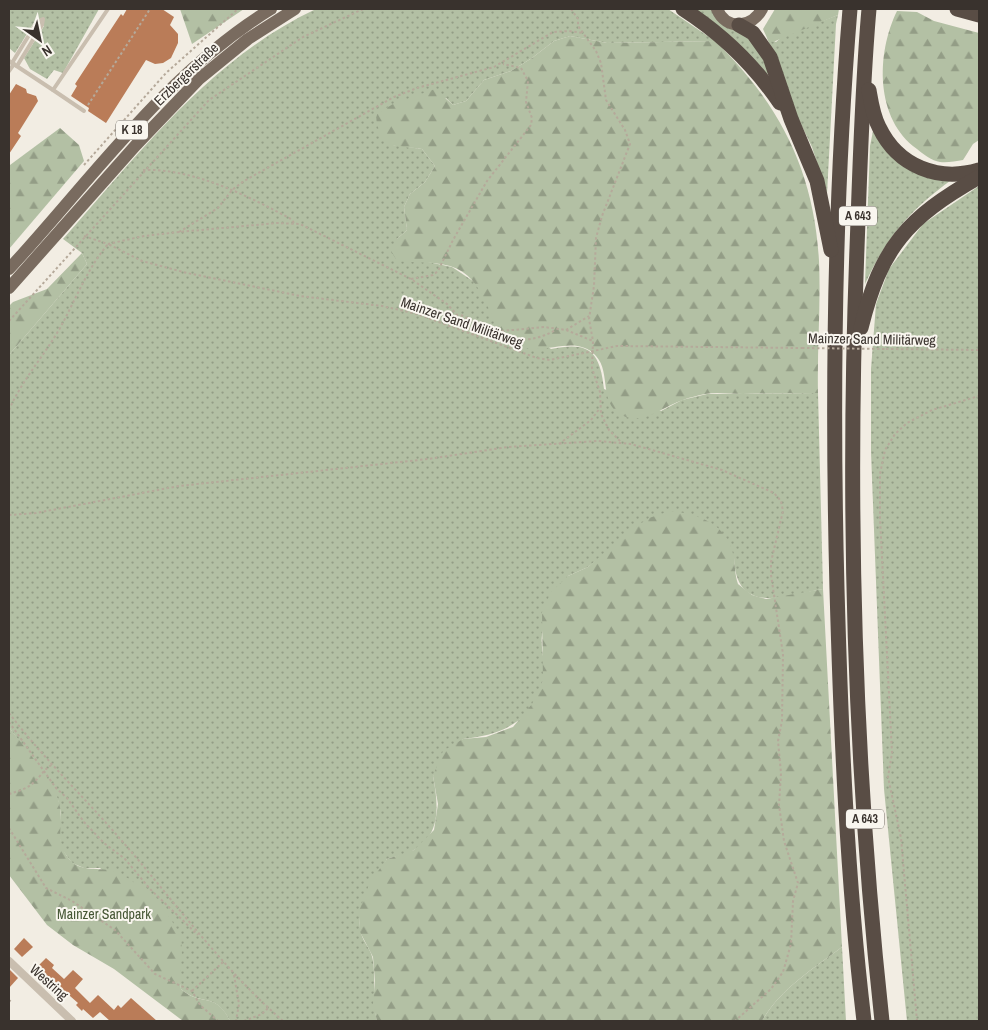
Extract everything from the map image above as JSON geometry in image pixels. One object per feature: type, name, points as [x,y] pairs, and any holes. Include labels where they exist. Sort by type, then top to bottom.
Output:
[{"type":"highway","points":[[683,9],[722,37],[741,54],[772,91],[791,119]]},
{"type":"highway","name":"A 643","points":[[850,9],[836,289],[835,495],[840,705],[851,883],[864,1021]]},
{"type":"highway","name":"A 643","points":[[869,9],[853,359],[853,471],[858,702],[869,880],[882,1021]]},
{"type":"highway","points":[[957,9],[979,15]]},
{"type":"highway","points":[[738,25],[753,33],[765,48],[791,119],[805,150],[822,201],[836,289]]},
{"type":"highway","points":[[865,73],[879,127],[903,157],[923,169],[945,175],[958,175],[979,170]]},
{"type":"highway","points":[[853,359],[870,294],[893,246],[920,216],[950,194],[979,177]]},
{"type":"main road","name":"Erzbergerstraße","points":[[9,270],[164,95],[215,48],[271,9]]},
{"type":"main road","name":"Erzbergerstraße","points":[[9,288],[136,145],[200,79],[248,39],[295,9]]},
{"type":"main road","points":[[717,9],[724,19],[738,25],[752,21],[762,9]]},
{"type":"street","name":"Westring","points":[[9,961],[72,1021]]},
{"type":"lane","points":[[53,90],[108,9]]},
{"type":"lane","points":[[9,71],[13,63],[38,22],[43,19],[42,25],[13,63]]},
{"type":"lane","points":[[13,63],[84,111]]},
{"type":"path","points":[[84,111],[150,9]]},
{"type":"path","points":[[9,321],[143,170],[191,118],[219,93],[303,37],[363,9]]},
{"type":"path","points":[[571,9],[578,19],[578,26],[593,44],[601,63],[606,100],[625,130],[630,144],[602,216],[596,238],[594,286],[590,315],[594,341],[592,368],[600,392],[600,408],[606,426],[621,442]]},
{"type":"path","points":[[179,232],[218,208],[232,190],[244,181],[394,97],[417,88],[503,64],[553,32],[569,31],[584,33]]},
{"type":"path","points":[[411,279],[433,275],[438,272],[453,240],[487,181],[531,125],[532,118],[526,102],[526,76],[522,68],[503,64]]},
{"type":"path","points":[[143,170],[184,176],[232,190],[291,218],[294,223]]},
{"type":"path","points":[[9,410],[22,385],[59,329],[92,264],[108,244],[144,236],[294,223],[326,236],[411,279],[457,313],[492,332],[514,341],[533,339],[556,330]]},
{"type":"path","name":"Mainzer Sand Militärweg","points":[[84,236],[108,244],[142,261],[162,267],[310,298],[401,310],[537,358],[550,360],[617,346],[979,350]]},
{"type":"path","points":[[457,313],[476,335]]},
{"type":"path","points":[[566,330],[590,315]]},
{"type":"path","points":[[492,332],[544,328],[566,330],[594,341]]},
{"type":"path","points":[[917,1021],[901,838],[888,777],[892,753],[880,518],[880,474],[885,450],[895,434],[907,424],[932,410],[979,396]]},
{"type":"path","points":[[558,445],[591,420],[600,408]]},
{"type":"path","points":[[9,514],[36,513],[179,486],[428,459],[508,448],[598,441],[621,442],[737,476],[774,493],[780,498],[783,506],[771,562],[771,575],[783,654],[782,721],[778,741],[779,805],[784,841],[798,883],[793,901],[791,944],[783,972],[772,990],[735,1021]]},
{"type":"path","points":[[9,713],[121,839],[202,939],[284,1021]]},
{"type":"path","points":[[9,722],[56,788],[67,798],[95,834],[124,860],[150,889],[202,939]]},
{"type":"path","points":[[9,794],[27,788],[35,782],[43,769],[53,764]]},
{"type":"path","points":[[9,828],[46,888],[72,901],[115,930],[155,974],[192,991],[200,1005],[218,1021]]},
{"type":"path","points":[[192,991],[223,962]]},
{"type":"path","points":[[234,973],[239,1004],[236,1021]]},
{"type":"path","points":[[9,1002],[12,998]]},
{"type":"path","points":[[244,1021],[262,1014],[269,1008]]},
{"type":"green space","points":[[9,9],[99,9],[63,73],[54,70],[47,79],[30,69],[24,58],[44,26],[35,21],[15,53],[9,48]]},
{"type":"green space","points":[[180,9],[244,9],[192,44]]},
{"type":"green space","points":[[316,9],[668,9],[715,41],[607,43],[570,36],[554,41],[511,71],[484,80],[466,101],[453,105],[446,98],[393,145],[422,149],[435,166],[425,182],[410,194],[404,207],[407,230],[397,239],[411,262],[428,262],[452,267],[476,283],[488,303],[551,349],[575,347],[583,348],[590,352],[599,366],[604,389],[661,411],[682,400],[707,394],[818,393],[823,589],[779,598],[765,598],[753,595],[743,588],[737,576],[734,558],[606,553],[588,567],[568,576],[543,629],[544,675],[532,707],[514,724],[502,730],[463,739],[433,776],[437,807],[434,827],[423,843],[414,850],[387,859],[367,894],[363,904],[360,924],[362,936],[373,961],[377,1021],[230,1021],[219,1006],[213,1002],[195,997],[181,989],[179,978],[181,941],[100,868],[84,868],[72,863],[61,848],[59,829],[61,813],[58,800],[51,786],[9,727],[9,355],[87,264],[82,253],[63,239],[120,174],[179,110],[210,81],[278,29]]},
{"type":"green space","points":[[694,9],[711,9],[735,29],[751,37],[770,72],[767,74],[737,42]]},
{"type":"green space","points":[[775,9],[839,9],[838,15],[773,42],[767,38],[763,29]]},
{"type":"green space","points":[[897,11],[917,12],[934,21],[979,33],[979,140],[973,144],[963,160],[943,162],[931,159],[903,136],[893,121],[883,85],[883,66],[885,46]]},
{"type":"green space","points":[[838,15],[827,194],[812,147],[797,116],[767,38],[776,42],[783,36]]},
{"type":"green space","points":[[570,36],[607,43],[715,41],[758,89],[775,114],[789,140],[801,168],[810,197],[816,228],[819,261],[818,393],[710,393],[686,399],[641,418],[626,417],[611,406],[601,363],[588,349],[579,346],[530,349],[520,346],[508,339],[500,329],[474,282],[464,273],[443,264],[397,261],[391,251],[397,239],[407,230],[404,207],[410,194],[425,182],[435,166],[422,149],[396,146],[389,143],[378,127],[377,114],[393,104],[435,89],[453,105],[466,101],[484,80],[511,71],[554,41]]},
{"type":"green space","points":[[60,128],[79,145],[84,161],[9,249],[10,165]]},
{"type":"green space","points":[[873,131],[888,151],[905,165],[926,175],[950,181],[922,203],[890,239],[865,284],[870,146]]},
{"type":"green space","points":[[979,186],[979,1021],[907,1021],[884,789],[871,452],[871,369],[876,304],[889,269],[923,224]]},
{"type":"green space","points":[[82,253],[87,264],[9,355],[9,306],[13,302],[47,289]]},
{"type":"green space","points":[[670,511],[702,518],[719,529],[731,546],[738,584],[752,595],[766,599],[823,589],[842,947],[788,989],[769,1010],[762,1021],[377,1021],[373,1004],[375,981],[373,957],[360,932],[359,911],[370,882],[387,859],[414,850],[434,830],[438,804],[433,776],[443,751],[463,739],[486,737],[513,727],[532,704],[543,681],[542,612],[551,592],[568,576],[588,567],[628,532],[649,518]]},
{"type":"green space","name":"Mainzer Sandpark","points":[[9,727],[54,789],[61,815],[60,838],[70,860],[78,866],[119,873],[141,888],[162,908],[171,919],[181,940],[181,989],[195,997],[214,1002],[225,1012],[230,1021],[183,1021],[114,969],[73,945],[47,925],[9,875]]},
{"type":"green space","points":[[842,947],[846,1021],[762,1021],[769,1010],[788,989]]},
{"type":"building","points":[[127,9],[162,9],[174,17],[170,25],[178,34],[178,43],[171,58],[163,63],[155,64],[146,60],[106,123],[71,96],[77,86],[75,84],[121,14],[123,16]]},
{"type":"building","points":[[16,84],[26,89],[27,93],[36,96],[38,101],[18,133],[21,136],[9,154],[9,95]]},
{"type":"building","points":[[24,938],[33,947],[22,957],[14,949]]},
{"type":"building","points":[[46,958],[54,965],[52,968],[64,979],[73,970],[83,979],[75,988],[90,1003],[98,995],[114,1010],[118,1005],[121,1008],[131,998],[157,1021],[110,1021],[100,1012],[93,1018],[83,1009],[82,1011],[76,1005],[78,1003],[62,989],[60,992],[35,969]]},
{"type":"building","points":[[9,969],[18,978],[9,988]]}]
